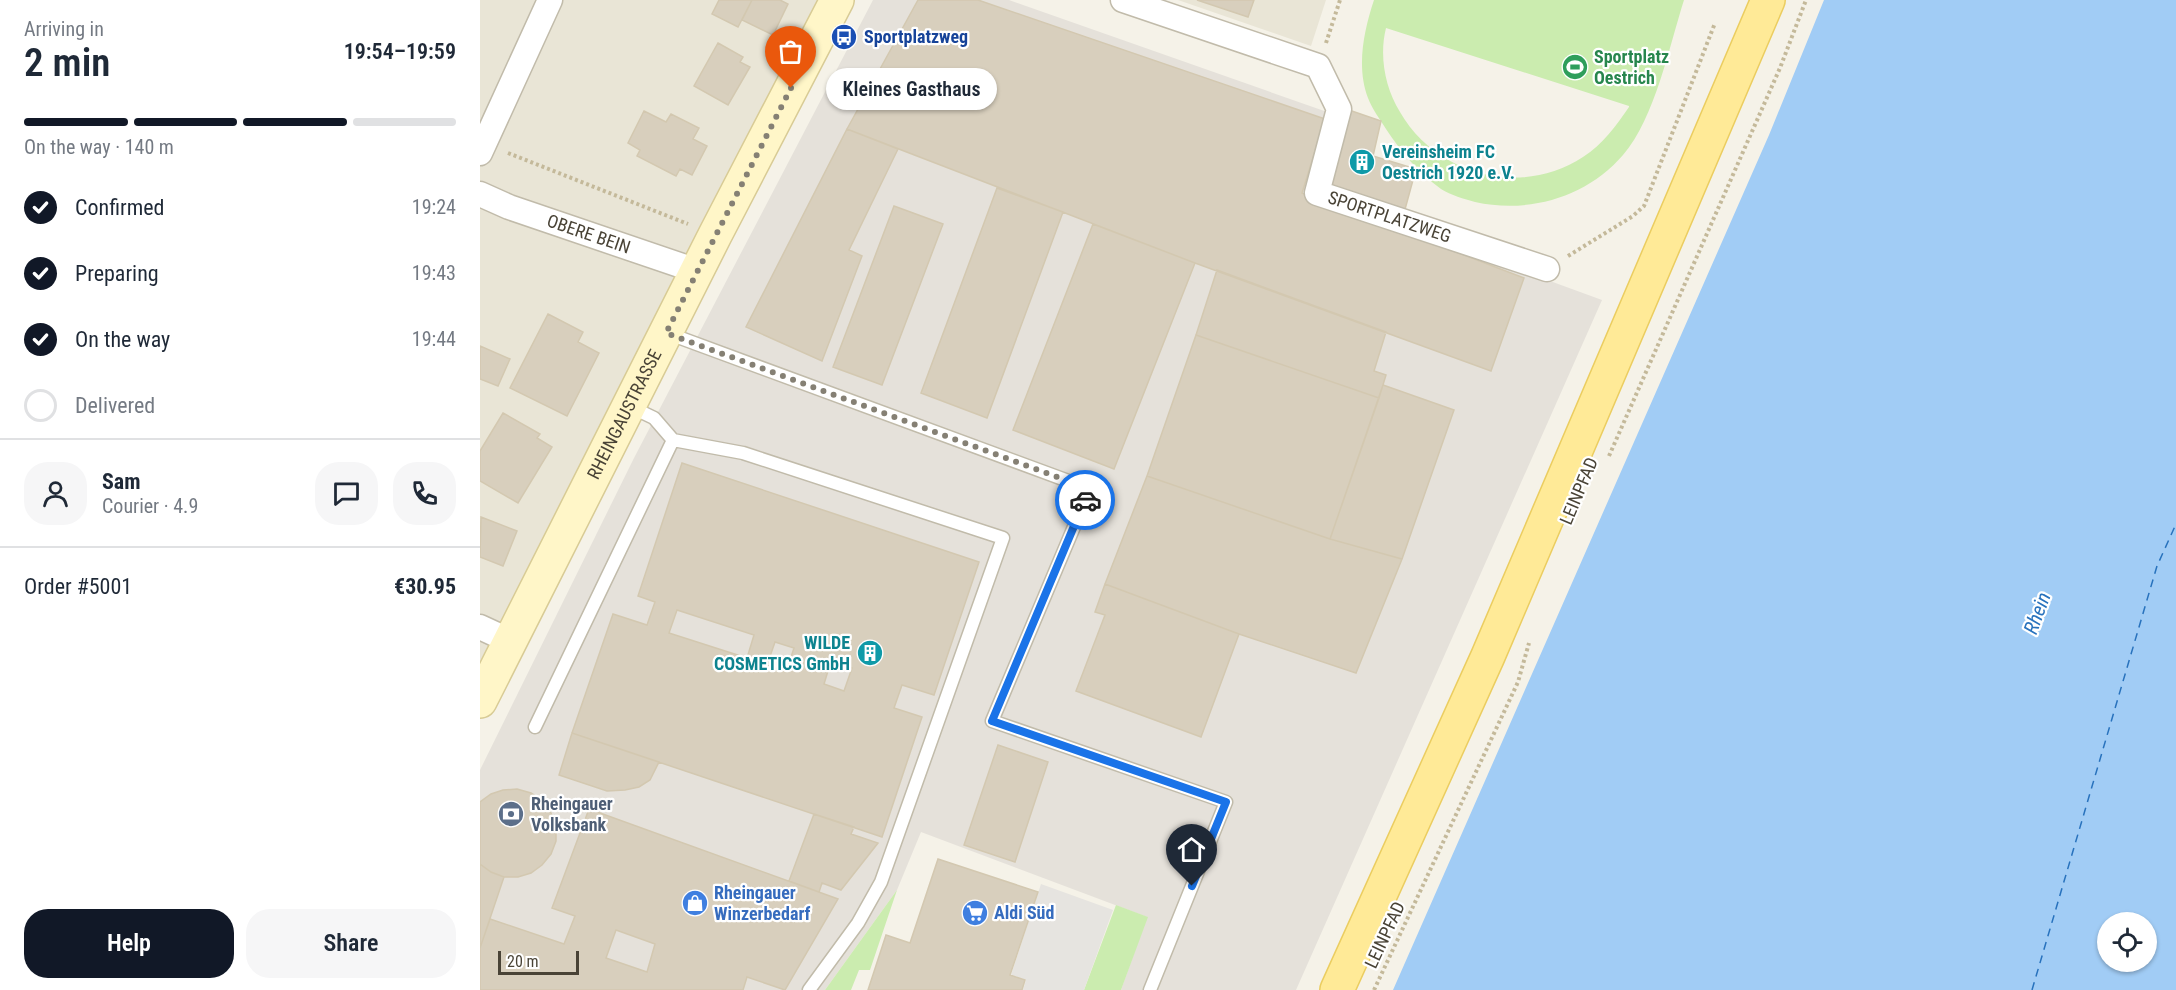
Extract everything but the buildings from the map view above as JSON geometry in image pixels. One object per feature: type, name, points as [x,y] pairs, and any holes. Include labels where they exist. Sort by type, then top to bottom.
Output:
[{"type":"main road","name":"RHEINGAUSTRASSE","points":[[480,701],[715,235],[837,0]]},
{"type":"main road","points":[[1337,990],[1493,645],[1768,0]]},
{"type":"street","points":[[483,148],[550,0]]},
{"type":"street","points":[[1123,0],[1318,66]]},
{"type":"street","name":"SPORTPLATZWEG","points":[[1318,66],[1339,109],[1317,193],[1547,269]]},
{"type":"street","name":"OBERE BEIN","points":[[480,194],[509,207],[697,271]]},
{"type":"street","points":[[480,627],[510,641]]},
{"type":"lane","points":[[666,333],[1090,489],[992,721],[1226,802],[1150,990]]},
{"type":"lane","points":[[630,406],[654,418],[673,440],[743,453],[1003,538],[881,882],[858,923],[809,990]]},
{"type":"lane","points":[[535,727],[673,440]]},
{"type":"path","points":[[1318,66],[1340,0]]},
{"type":"path","name":"LEINPFAD","points":[[1608,459],[1780,68],[1806,0]]},
{"type":"path","points":[[1547,269],[1633,216],[1644,206],[1715,22]]},
{"type":"path","points":[[483,148],[715,235]]},
{"type":"path","name":"LEINPFAD","points":[[1374,990],[1518,682],[1533,634]]},
{"type":"shaded area","points":[[480,0],[819,0],[480,683]]},
{"type":"shaded area","points":[[873,0],[1009,0],[1330,113],[1308,193],[1602,300],[1296,990],[1121,990],[1147,917],[921,832],[897,890],[825,990],[480,990],[480,770],[634,458]]},
{"type":"shaded area","points":[[1178,0],[1326,0],[1311,46]]},
{"type":"shaded area","points":[[1041,884],[1113,910],[1084,990],[1023,990],[1026,980],[1011,975]]},
{"type":"green space","points":[[1374,0],[1684,0],[1652,102],[1644,122],[1623,155],[1609,170],[1575,191],[1556,199],[1516,206],[1475,202],[1441,189],[1411,162],[1398,146],[1372,106],[1364,86],[1362,61]],"holes":[[[1386,28],[1629,106],[1614,128],[1597,146],[1583,157],[1559,169],[1533,176],[1507,177],[1482,174],[1457,165],[1435,151],[1416,134],[1400,112],[1390,93],[1383,61]]]},
{"type":"green space","points":[[897,890],[870,970],[859,970],[851,990],[825,990]]},
{"type":"green space","points":[[1116,905],[1148,917],[1121,990],[1084,990]]},
{"type":"water","name":"Rhein","points":[[1824,0],[2176,0],[2176,990],[1393,990],[1769,135]]},
{"type":"ferry route","points":[[2032,990],[2157,566],[2176,524]]},
{"type":"way so far","points":[[791,88],[666,333],[1090,489],[1085,500]]},
{"type":"place","name":"Sportplatzweg","points":[[844,37]]},
{"type":"place","name":"Sportplatz Oestrich","points":[[1575,67]]},
{"type":"place","name":"Kleines Gasthaus","points":[[791,88]]},
{"type":"place","name":"Vereinsheim FC Oestrich 1920 e.V.","points":[[1362,162]]},
{"type":"place","name":"WILDE COSMETICS GmbH","points":[[870,653]]},
{"type":"place","name":"Rheingauer Volksbank","points":[[511,814]]},
{"type":"place","name":"Rheingauer Winzerbedarf","points":[[695,903]]},
{"type":"place","name":"Aldi Süd","points":[[975,913]]},
{"type":"route","points":[[1085,500],[992,721],[1226,802],[1192,886]]}]
